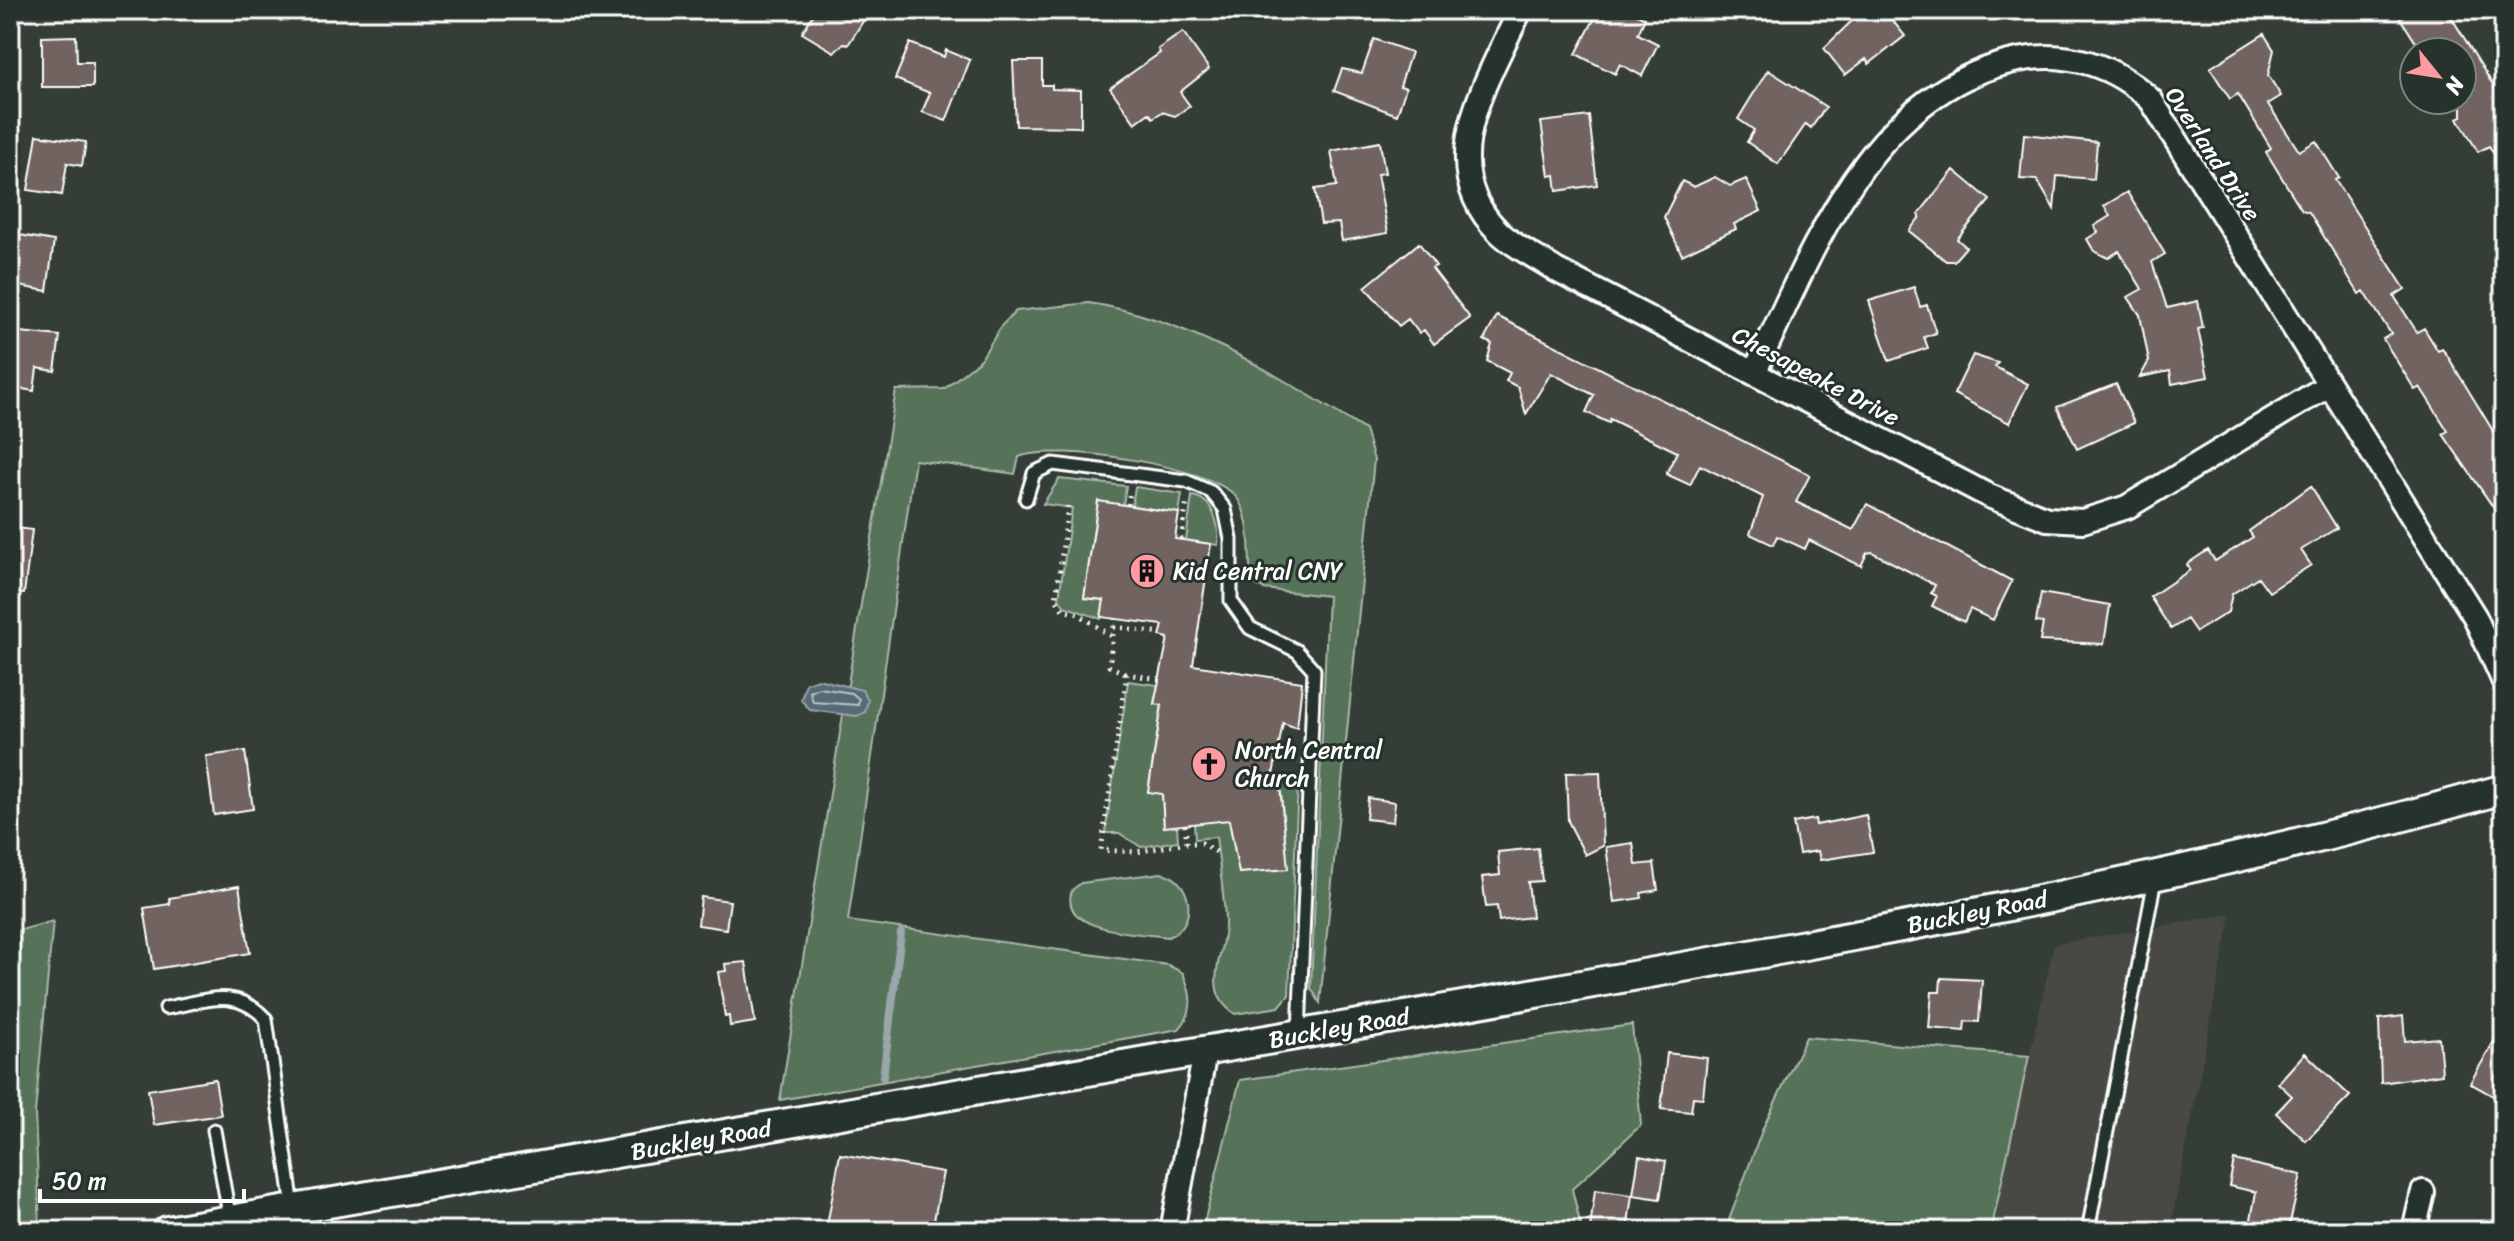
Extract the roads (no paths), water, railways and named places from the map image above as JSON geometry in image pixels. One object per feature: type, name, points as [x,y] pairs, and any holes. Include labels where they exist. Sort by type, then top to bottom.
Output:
[{"type":"street","name":"Chesapeake Drive","points":[[1520,10],[1469,124],[1465,166],[1474,196],[1499,232],[1556,270],[1989,496],[2047,519],[2083,521],[2127,507],[2329,385]]},
{"type":"street","name":"Overland Drive","points":[[1754,373],[1819,237],[1847,188],[1895,127],[1949,88],[2005,63],[2044,55],[2091,62],[2136,86],[2151,100],[2475,617],[2504,682]]},
{"type":"street","name":"Buckley Road","points":[[167,1231],[1746,956],[2156,878],[2353,832],[2504,789]]},
{"type":"street","points":[[1172,1231],[1205,1052]]},
{"type":"street","points":[[2414,1231],[2423,1192]]},
{"type":"lane","points":[[1026,499],[1034,473],[1053,464],[1190,483],[1211,492],[1225,509],[1231,539],[1231,601],[1250,628],[1297,651],[1314,670],[1299,1035]]},
{"type":"lane","points":[[2088,1231],[2156,878]]},
{"type":"lane","points":[[166,1008],[234,997],[252,1004],[266,1019],[294,1210]]},
{"type":"lane","points":[[214,1130],[230,1221]]},
{"type":"water","points":[[818,679],[862,690],[868,700],[865,712],[857,716],[810,710],[801,700],[806,683]]},
{"type":"waterway","points":[[883,1077],[901,933]]},
{"type":"place","name":"Kid Central CNY","points":[[1147,571]]},
{"type":"place","name":"North Central Church","points":[[1209,764]]}]
